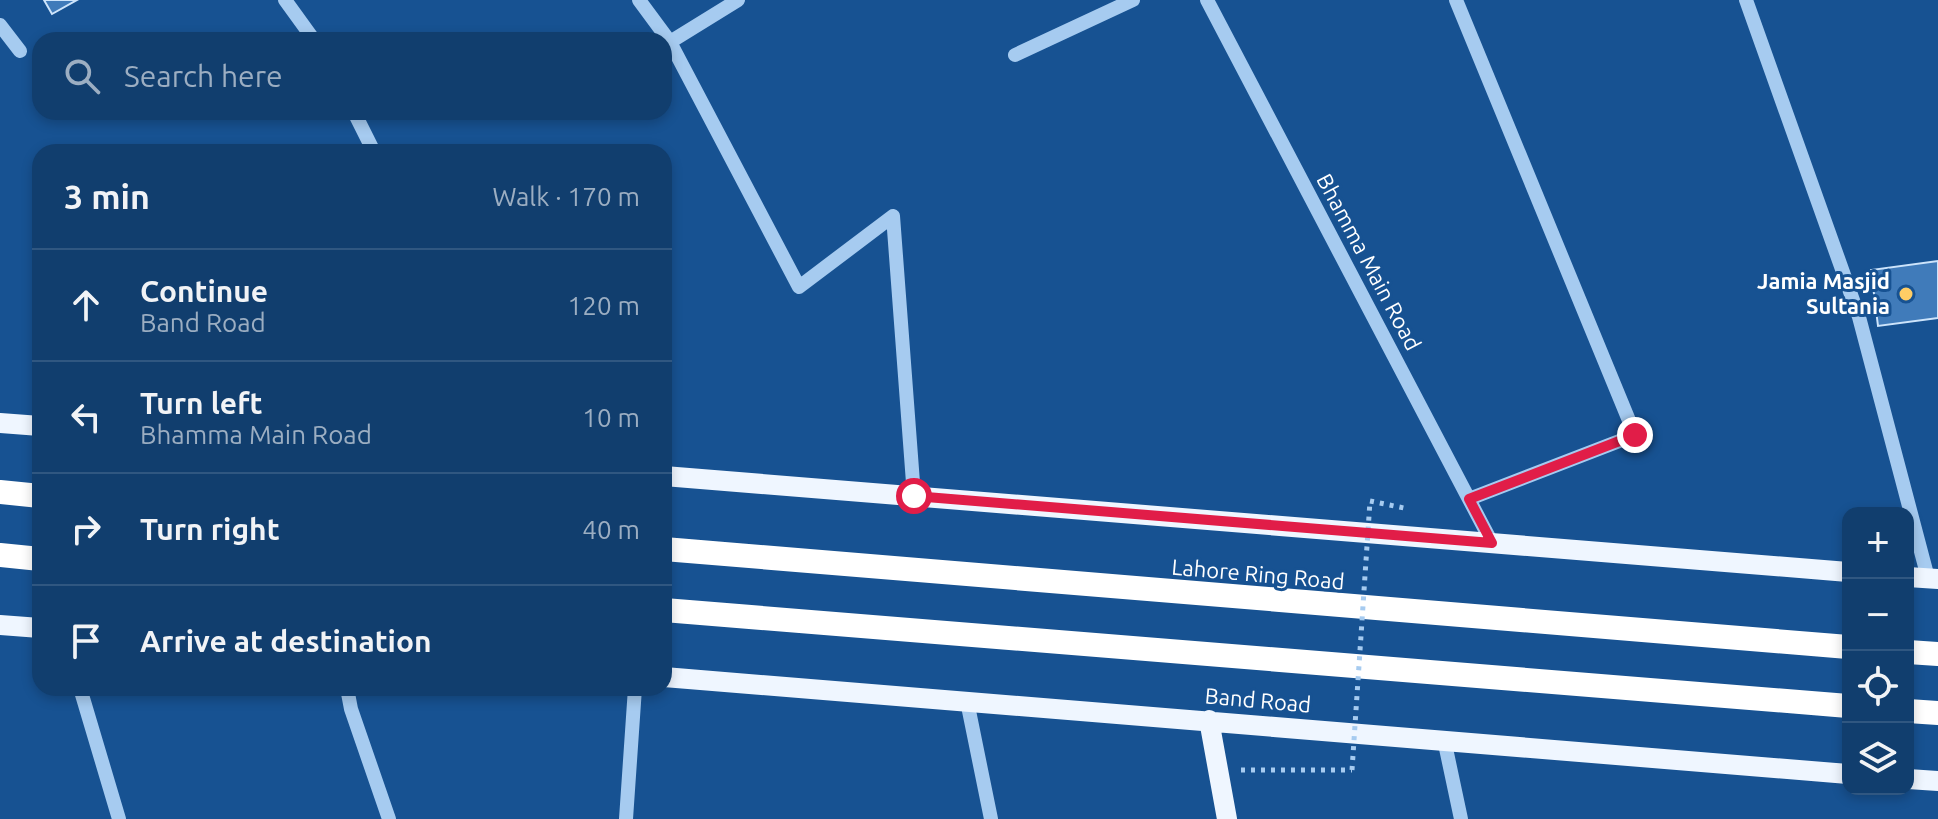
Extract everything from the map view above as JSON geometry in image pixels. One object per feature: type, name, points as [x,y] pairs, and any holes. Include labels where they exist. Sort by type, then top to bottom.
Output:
[{"type":"highway","points":[[0,492],[32,495]]},
{"type":"highway","name":"Lahore Ring Road","points":[[672,550],[1842,647]]},
{"type":"highway","points":[[0,555],[32,558]]},
{"type":"highway","points":[[672,611],[1842,706]]},
{"type":"highway","points":[[1914,652],[1938,654]]},
{"type":"highway","points":[[1914,711],[1938,713]]},
{"type":"main road","points":[[0,423],[32,425]]},
{"type":"main road","points":[[672,477],[1842,572]]},
{"type":"main road","points":[[0,625],[32,627]]},
{"type":"main road","name":"Band Road","points":[[672,678],[1842,773]]},
{"type":"main road","points":[[1209,720],[1227,819]]},
{"type":"main road","points":[[1914,779],[1938,781]]},
{"type":"street","points":[[285,0],[308,32]]},
{"type":"street","points":[[639,0],[663,32]]},
{"type":"street","points":[[672,41],[738,0]]},
{"type":"street","points":[[1015,55],[1133,0]]},
{"type":"street","name":"Bhamma Main Road","points":[[1207,0],[1492,543]]},
{"type":"street","points":[[1456,0],[1635,435],[1469,499]]},
{"type":"street","points":[[1746,0],[1859,317],[1925,578]]},
{"type":"street","points":[[0,25],[20,51]]},
{"type":"street","points":[[672,46],[799,287],[893,216],[914,496]]},
{"type":"street","points":[[358,120],[370,144]]},
{"type":"street","points":[[82,696],[119,819]]},
{"type":"street","points":[[349,696],[389,819]]},
{"type":"street","points":[[626,819],[634,696]]},
{"type":"street","points":[[967,701],[991,819]]},
{"type":"street","points":[[1444,739],[1461,819]]},
{"type":"path","points":[[1267,769],[1352,770],[1370,501]]},
{"type":"building","points":[[44,0],[77,0],[52,14]]},
{"type":"building","name":"Jamia Masjid Sultania","points":[[1938,261],[1938,318],[1878,326],[1871,270]]},
{"type":"place","name":"Jamia Masjid Sultania","points":[[1906,294]]},
{"type":"route","points":[[914,496],[1492,543],[1469,499],[1635,435]]}]
